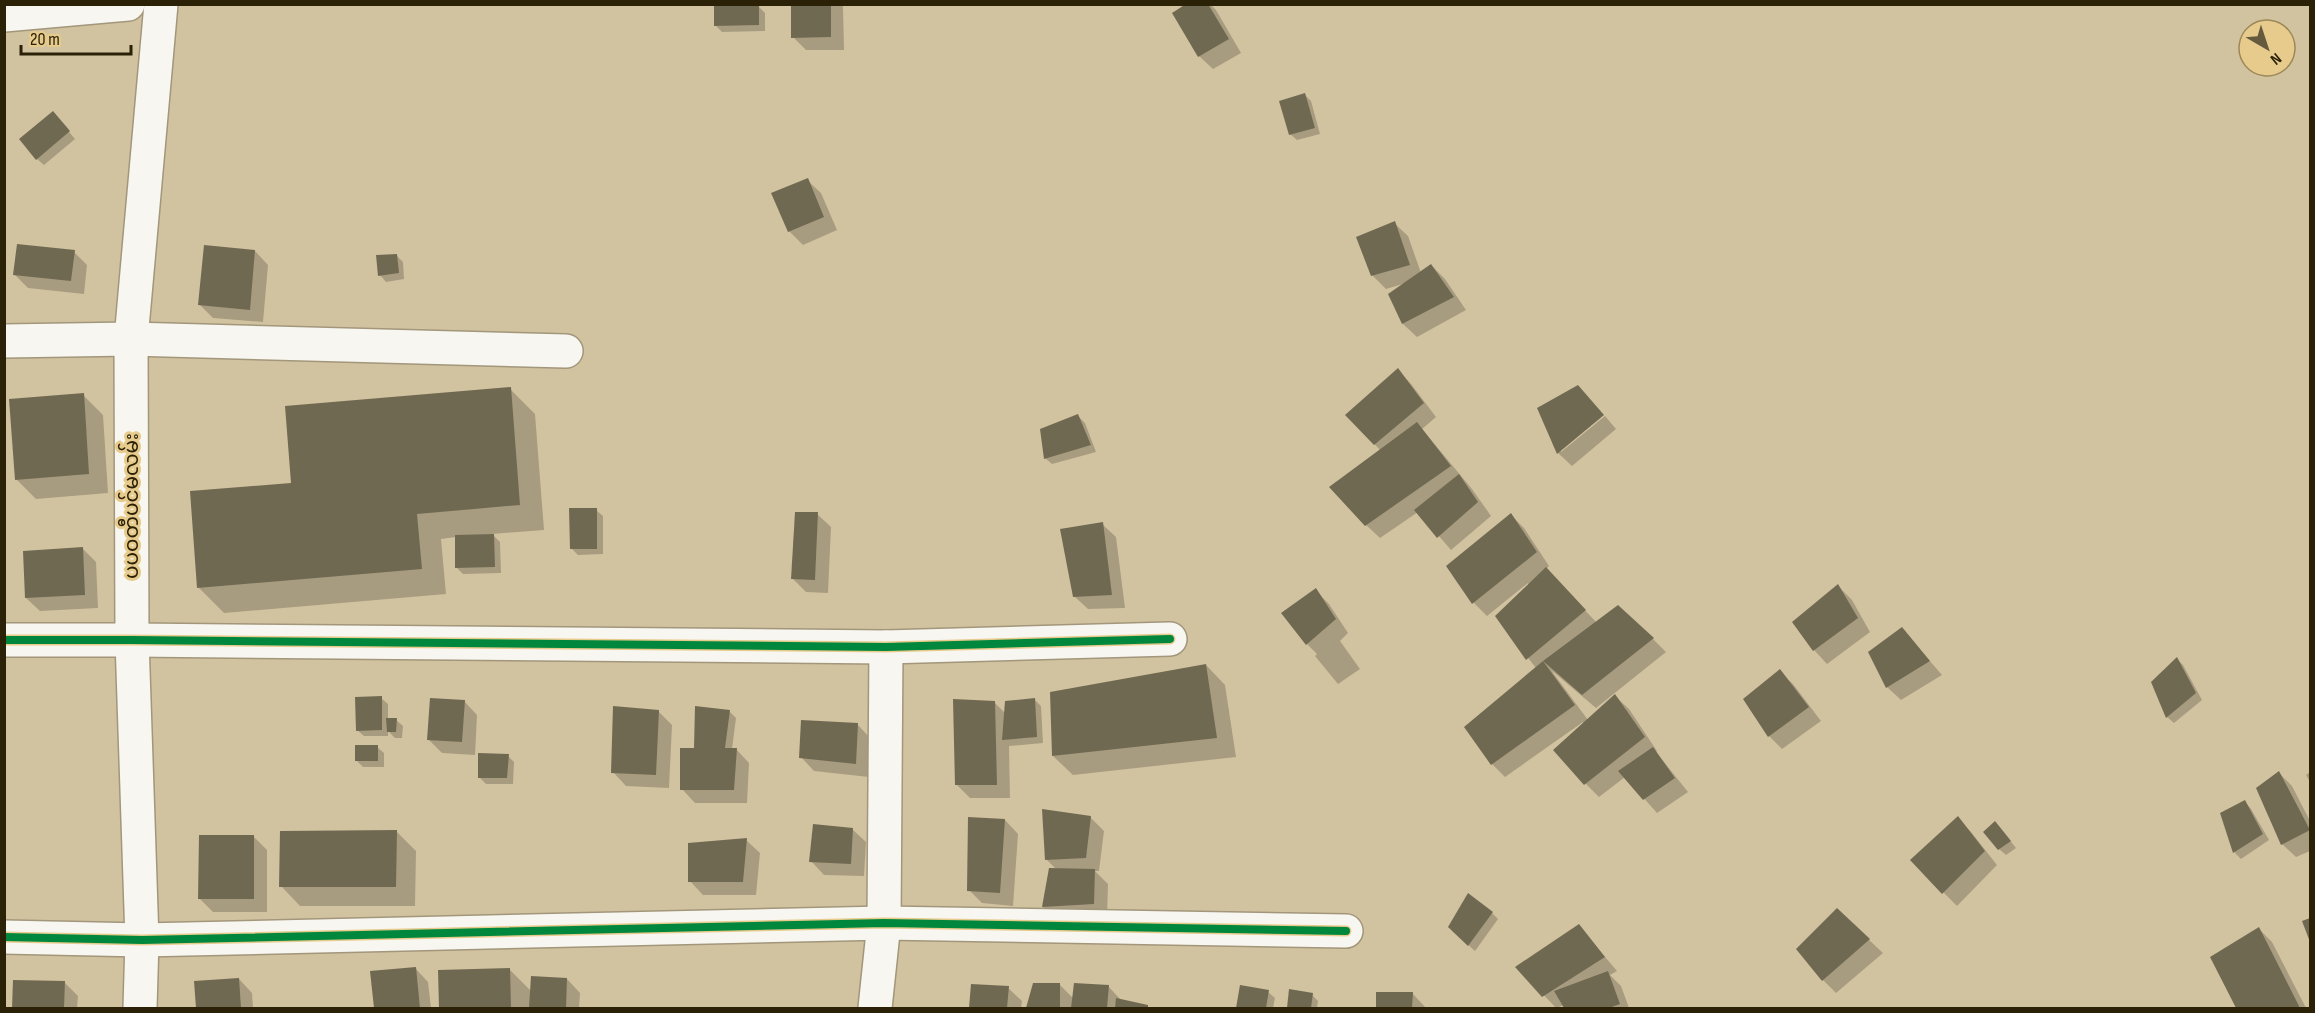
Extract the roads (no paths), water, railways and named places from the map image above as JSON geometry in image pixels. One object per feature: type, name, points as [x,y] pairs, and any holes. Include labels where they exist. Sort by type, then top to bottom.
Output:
[{"type":"street","points":[[4,15],[128,4]]},
{"type":"street","name":"ပပဝတီပင်မလမ်း","points":[[140,1008],[142,940],[132,640],[131,339],[161,4]]},
{"type":"street","points":[[4,341],[131,339],[566,351]]},
{"type":"street","points":[[4,640],[886,647],[1170,639]]},
{"type":"street","points":[[875,1008],[884,923],[886,647]]},
{"type":"street","points":[[4,937],[142,940],[884,923],[1346,931]]}]
